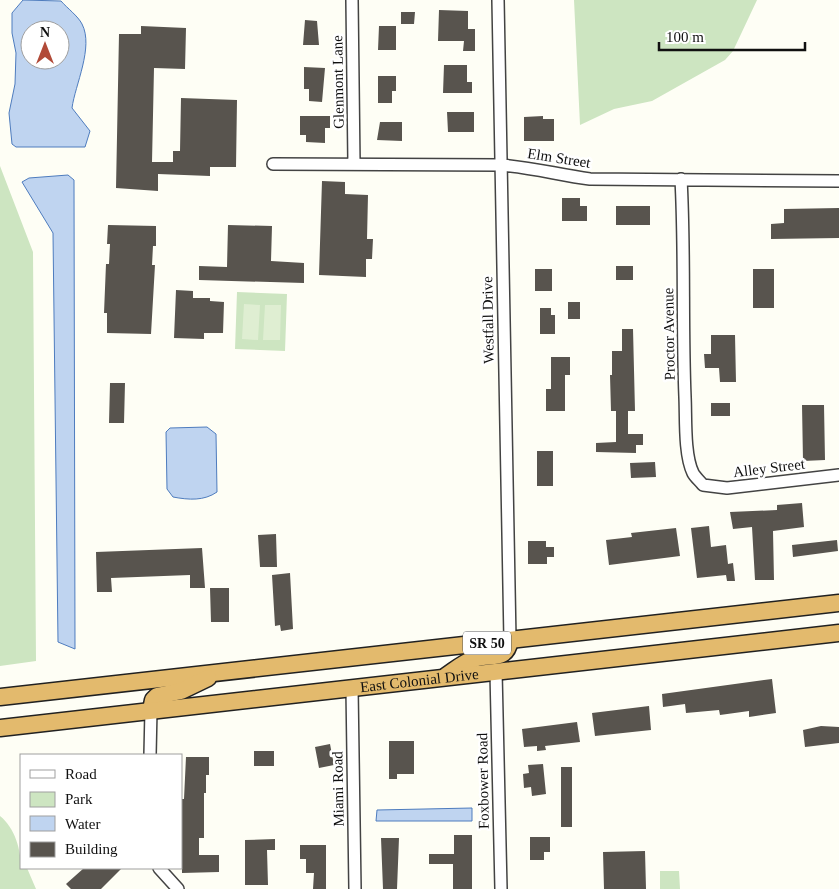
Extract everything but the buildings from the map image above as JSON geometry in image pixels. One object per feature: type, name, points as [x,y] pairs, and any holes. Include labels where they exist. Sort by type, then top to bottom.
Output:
[{"type":"highway","name":"East Colonial Drive","points":[[0,697],[839,603]]},
{"type":"highway","name":"East Colonial Drive","points":[[0,728],[839,633]]},
{"type":"highway","points":[[442,678],[474,659],[503,654],[508,650],[510,640]]},
{"type":"highway","points":[[151,710],[153,700],[157,696],[181,691],[219,672]]},
{"type":"street","name":"Glenmont Lane","points":[[352,0],[354,164]]},
{"type":"street","name":"Westfall Drive","points":[[498,0],[510,640]]},
{"type":"street","name":"Elm Street","points":[[273,164],[500,165],[530,167],[559,175],[590,179],[839,181]]},
{"type":"street","name":"Proctor Avenue","points":[[682,179],[684,251],[682,304],[686,414],[689,456],[693,472],[703,484]]},
{"type":"street","name":"Alley Street","points":[[703,484],[728,488],[839,475]]},
{"type":"street","name":"Foxbower Road","points":[[496,672],[500,889]]},
{"type":"street","name":"Miami Road","points":[[352,688],[355,889]]},
{"type":"street","points":[[150,754],[151,710]]},
{"type":"street","points":[[160,869],[178,889]]},
{"type":"green space","points":[[574,0],[757,0],[733,51],[725,60],[652,101],[614,109],[580,125]]},
{"type":"green space","points":[[0,166],[33,252],[36,661],[0,666]]},
{"type":"green space","points":[[237,292],[287,294],[285,351],[235,349]]},
{"type":"green space","points":[[244,304],[260,305],[258,340],[242,339]]},
{"type":"green space","points":[[265,305],[281,305],[280,340],[263,340]]},
{"type":"green space","points":[[0,816],[10,827],[16,840],[20,854],[20,869],[27,869],[36,889],[0,889]]},
{"type":"green space","points":[[660,871],[679,871],[680,889],[660,889]]},
{"type":"water","points":[[23,0],[61,1],[82,24],[85,33],[85,55],[72,108],[90,131],[85,147],[16,147],[12,144],[9,113],[15,84],[16,53],[12,33],[12,13]]},
{"type":"water","points":[[68,175],[74,180],[75,649],[58,642],[53,233],[22,182],[29,178]]},
{"type":"water","points":[[207,427],[216,434],[217,492],[207,497],[196,499],[173,497],[167,489],[166,432],[170,428]]},
{"type":"water","points":[[472,808],[472,821],[376,821],[377,810]]}]
